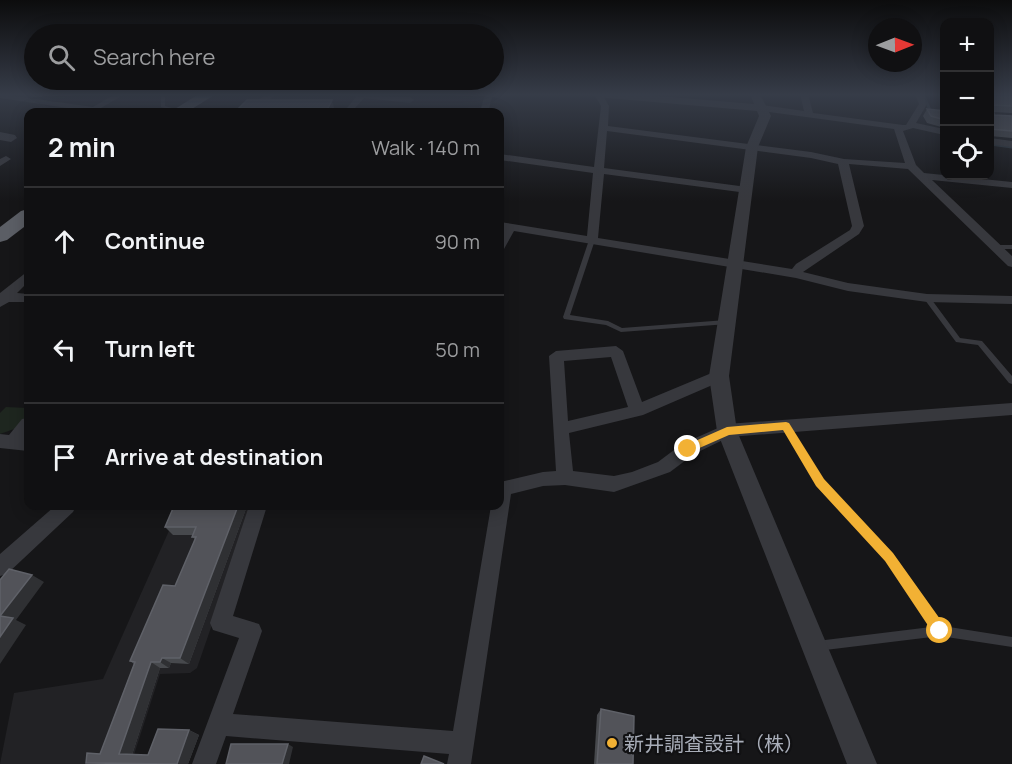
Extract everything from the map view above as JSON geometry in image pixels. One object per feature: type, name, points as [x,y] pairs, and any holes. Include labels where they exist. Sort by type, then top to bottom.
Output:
[{"type":"highway","points":[[0,223],[24,206]]},
{"type":"highway","points":[[0,236],[24,218]]},
{"type":"street","points":[[592,240],[604,130]]},
{"type":"street","points":[[617,130],[811,155],[845,162],[911,166]]},
{"type":"street","points":[[759,130],[752,147],[719,376],[727,431],[862,764]]},
{"type":"street","points":[[904,130],[911,166],[1012,263]]},
{"type":"street","points":[[994,142],[1012,144]]},
{"type":"street","points":[[504,158],[747,190]]},
{"type":"street","points":[[796,274],[800,267],[855,232],[858,226],[843,169],[845,162]]},
{"type":"street","points":[[922,176],[1012,185]]},
{"type":"street","points":[[505,226],[796,274],[848,287],[927,298],[1012,300]]},
{"type":"street","points":[[2,299],[24,279]]},
{"type":"street","points":[[2,299],[24,298]]},
{"type":"street","points":[[565,478],[556,356],[616,351],[637,411]]},
{"type":"street","points":[[561,429],[637,411],[719,376]]},
{"type":"street","points":[[504,487],[543,478],[565,478],[614,484],[664,467],[688,449],[727,431],[1012,409]]},
{"type":"street","points":[[14,442],[24,429]]},
{"type":"street","points":[[0,567],[63,510]]},
{"type":"street","points":[[204,764],[252,630],[220,623],[257,510]]},
{"type":"street","points":[[218,724],[460,753],[468,714],[498,510]]},
{"type":"lane","points":[[592,240],[566,317],[608,323],[621,330],[726,322]]},
{"type":"lane","points":[[996,247],[1012,247]]},
{"type":"lane","points":[[927,298],[958,340],[980,343],[1012,381]]},
{"type":"lane","points":[[786,426],[820,482],[889,557],[940,631]]},
{"type":"lane","points":[[814,646],[940,631],[1012,642]]},
{"type":"shaded area","points":[[6,407],[24,408],[24,420],[17,428],[0,434],[0,413]]},
{"type":"shaded area","points":[[178,510],[252,510],[197,668],[190,673],[160,674],[131,764],[0,764],[14,693],[103,679]]},
{"type":"building","points":[[172,510],[236,510],[180,658],[162,658],[160,662],[151,662],[119,754],[148,755],[158,729],[189,730],[177,764],[86,763],[87,753],[100,754],[135,662],[130,661],[163,585],[175,586],[196,537],[192,537],[196,527],[165,527]]},
{"type":"building","points":[[9,569],[32,575],[0,616],[0,580]]},
{"type":"building","points":[[0,616],[13,618],[0,637]]},
{"type":"building","name":"新井調査設計（株）","points":[[601,709],[634,716],[633,764],[597,764]]},
{"type":"building","points":[[231,744],[288,744],[282,764],[226,764]]},
{"type":"building","points":[[424,756],[444,764],[421,764]]},
{"type":"waterway","points":[[994,145],[1012,147]]},
{"type":"place","name":"新井調査設計（株）","points":[[612,743]]},
{"type":"route","points":[[688,449],[727,431],[786,426],[820,482],[889,557],[940,631]]}]
